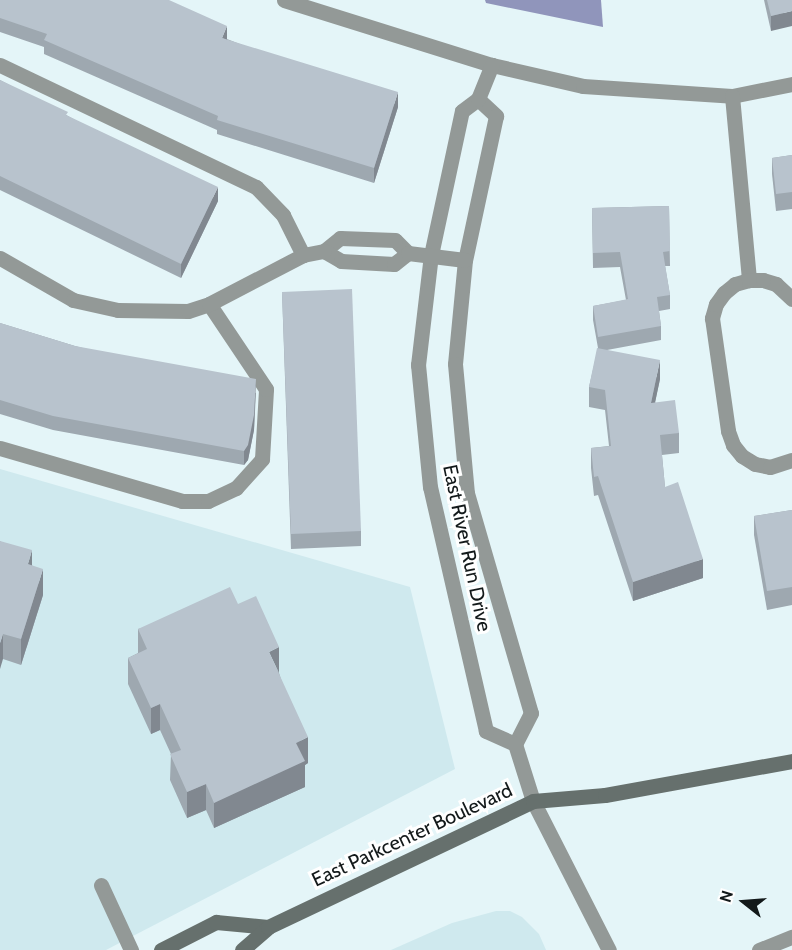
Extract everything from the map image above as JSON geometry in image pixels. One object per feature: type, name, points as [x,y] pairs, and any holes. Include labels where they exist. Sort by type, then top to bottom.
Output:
[{"type":"main road","name":"East Parkcenter Boulevard","points":[[242,950],[267,927],[533,801],[605,795],[792,761]]},
{"type":"main road","points":[[160,950],[216,922],[267,927]]},
{"type":"street","points":[[284,0],[492,65],[583,86],[732,96],[792,84]]},
{"type":"street","points":[[0,65],[256,188],[283,215],[303,255]]},
{"type":"street","name":"East River Run Drive","points":[[478,99],[496,116],[465,260],[455,364],[467,493],[531,712],[515,744],[486,731],[430,487],[418,365],[431,255],[462,111],[478,99],[492,65]]},
{"type":"street","points":[[732,96],[749,280]]},
{"type":"street","points":[[0,258],[73,300],[118,310],[188,311],[209,304],[303,255],[324,251],[340,238],[396,240],[408,254]]},
{"type":"street","points":[[324,251],[341,261],[394,264],[408,254],[465,260]]},
{"type":"street","points":[[792,299],[776,284],[763,280],[749,280],[735,284],[724,293],[716,304],[712,318],[728,431],[738,451],[755,464],[770,467],[792,460]]},
{"type":"street","points":[[0,448],[182,501],[208,501],[236,488],[262,459],[266,389],[209,304]]},
{"type":"street","points":[[515,744],[533,801],[609,950]]},
{"type":"street","points":[[101,885],[131,950]]},
{"type":"street","points":[[759,950],[792,937]]},
{"type":"shaded area","points":[[0,469],[410,587],[455,769],[106,950],[0,950]]},
{"type":"shaded area","points":[[496,911],[510,911],[522,917],[539,934],[546,950],[391,950],[452,923]]},
{"type":"water","points":[[485,0],[601,0],[603,27],[486,3]]},
{"type":"building","points":[[0,0],[169,0],[227,26],[222,38],[398,92],[374,168],[217,120],[218,116],[44,40],[47,34],[0,18]]},
{"type":"building","points":[[767,0],[792,0],[792,11],[771,16]]},
{"type":"building","points":[[0,80],[68,112],[66,115],[218,187],[181,264],[0,176]]},
{"type":"building","points":[[792,155],[792,192],[776,194],[772,158]]},
{"type":"building","points":[[669,206],[670,251],[663,252],[670,295],[657,297],[661,326],[598,337],[593,306],[628,299],[620,252],[593,253],[592,208]]},
{"type":"building","points":[[352,289],[361,531],[291,534],[282,292]]},
{"type":"building","points":[[0,323],[75,346],[256,379],[254,415],[248,445],[244,451],[53,416],[0,400]]},
{"type":"building","points":[[597,348],[660,360],[651,403],[675,400],[679,433],[660,435],[665,487],[678,482],[703,559],[633,582],[598,476],[594,477],[591,448],[611,446],[605,390],[589,387]]},
{"type":"building","points":[[792,510],[792,587],[767,591],[754,516]]},
{"type":"building","points":[[0,541],[32,550],[28,564],[43,569],[21,639],[3,634],[0,643]]},
{"type":"building","points":[[230,587],[238,604],[256,596],[279,647],[269,652],[308,737],[296,743],[305,761],[214,803],[206,784],[187,792],[170,754],[181,750],[160,704],[151,708],[128,658],[147,649],[138,629]]}]
